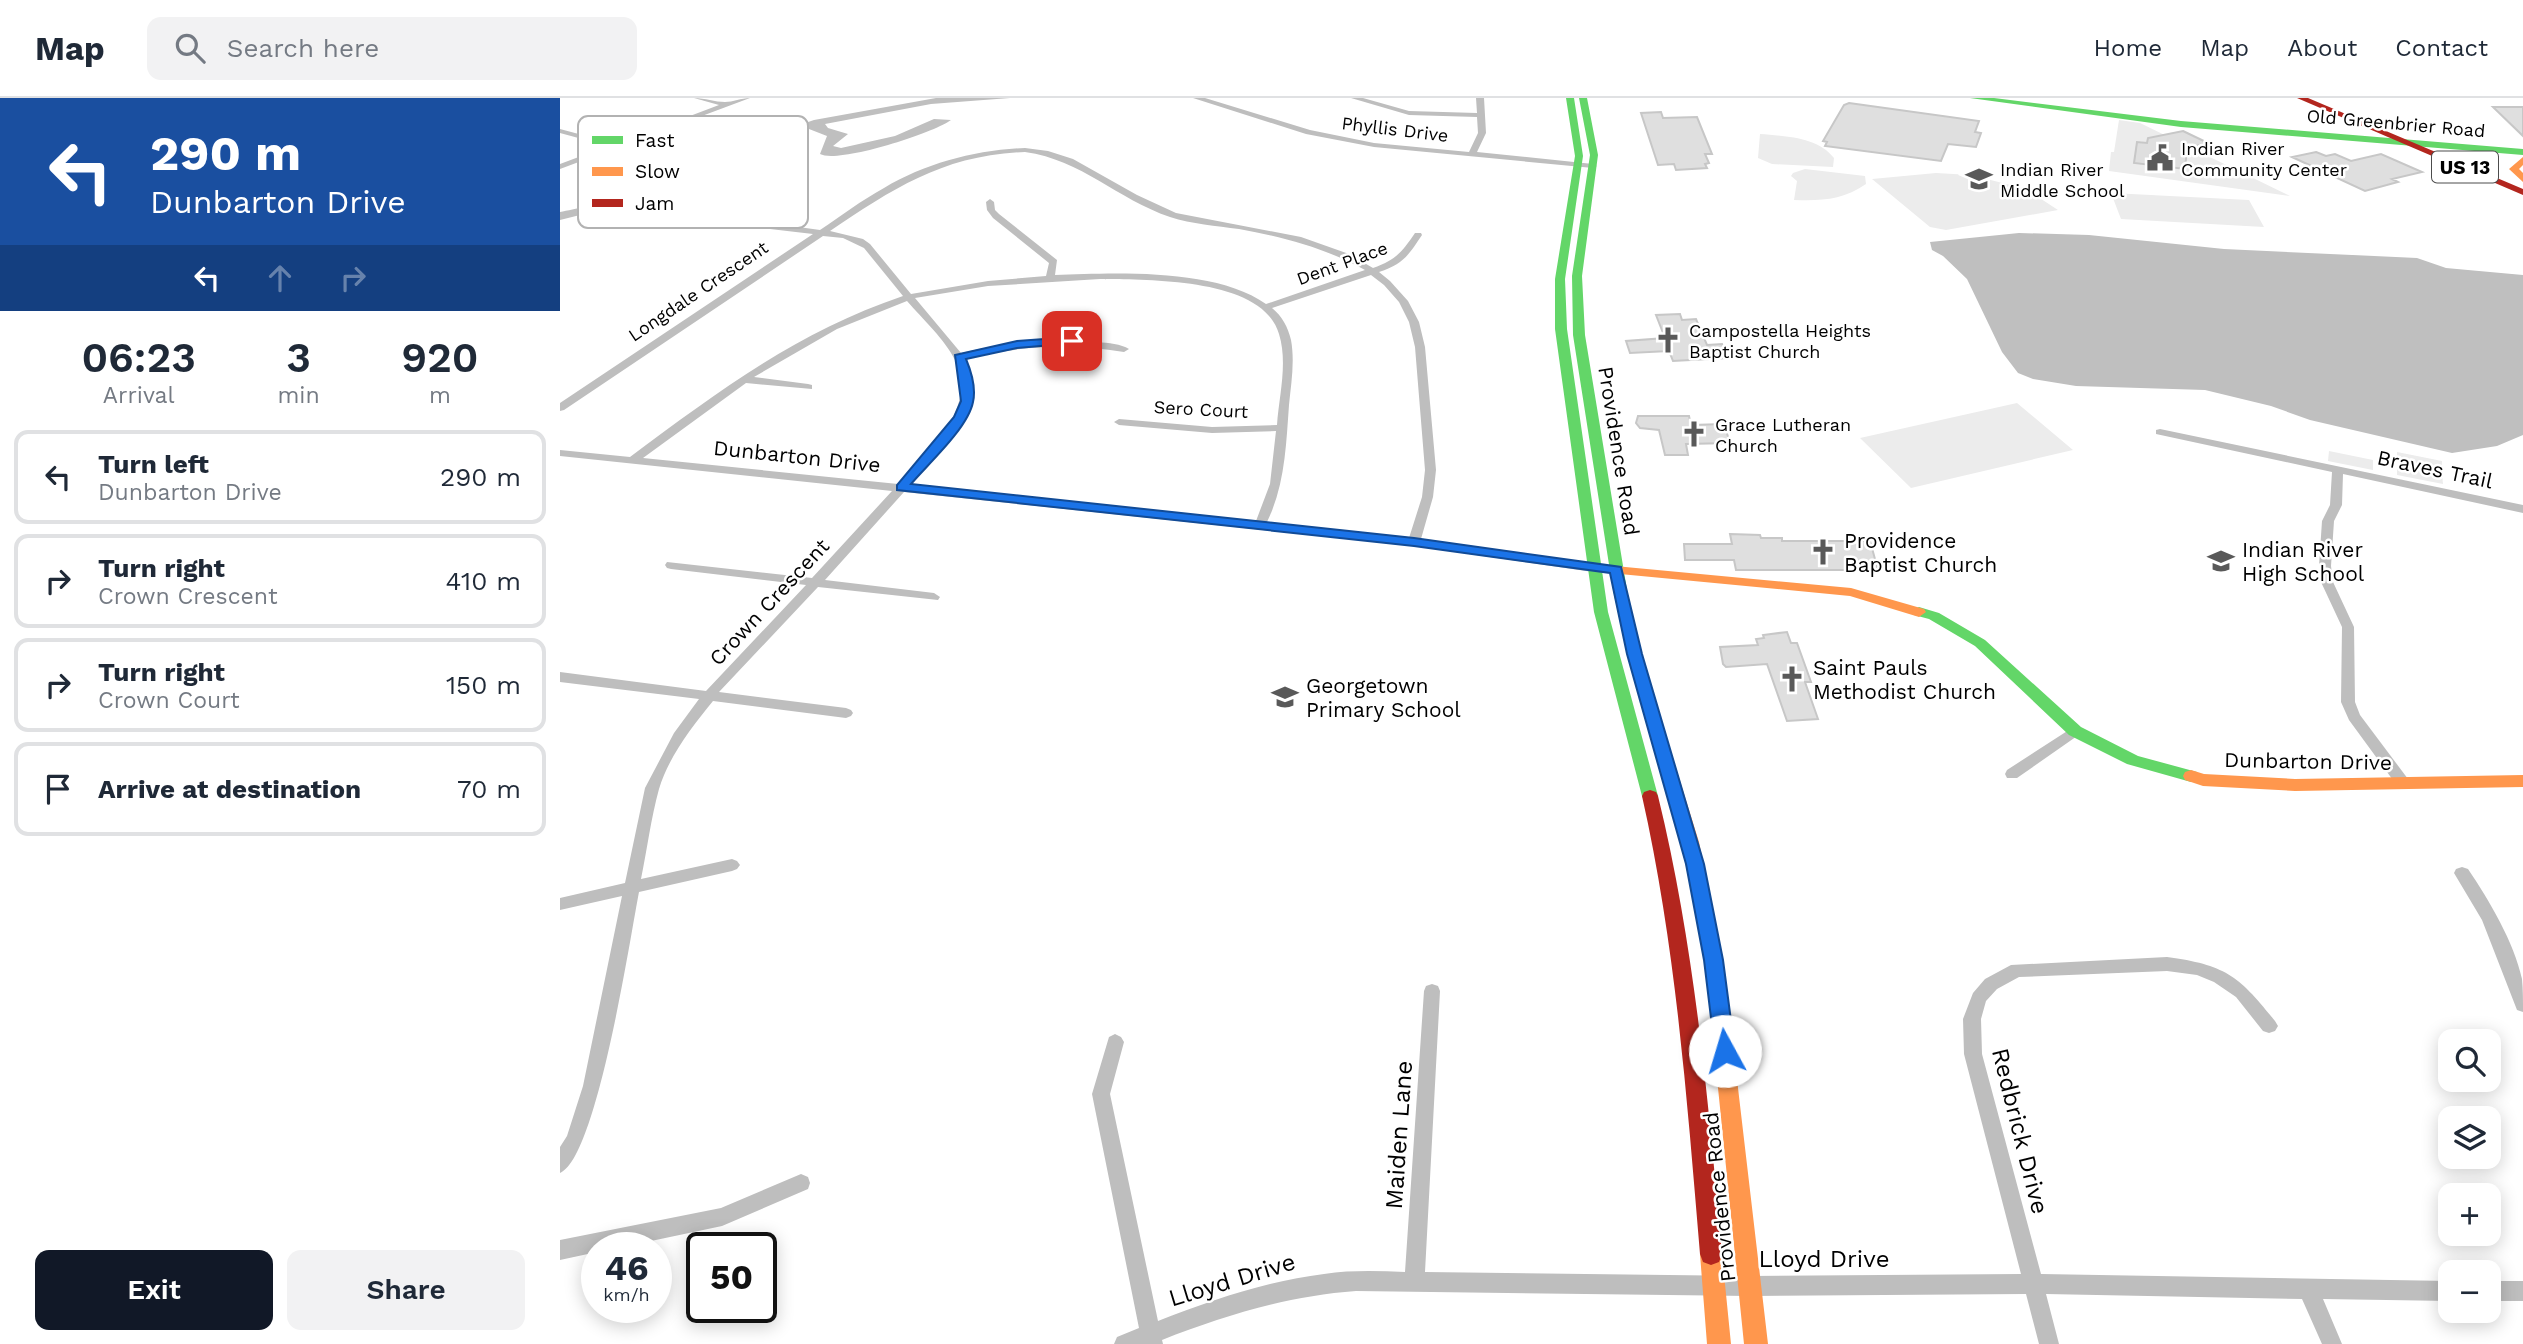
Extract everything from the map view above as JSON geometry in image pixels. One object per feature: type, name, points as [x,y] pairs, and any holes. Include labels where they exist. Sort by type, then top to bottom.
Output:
[{"type":"main road","name":"Providence Road","points":[[1570,98],[1586,164],[1562,263],[1560,309],[1593,568],[1607,643],[1658,827],[1677,918],[1690,1020],[1718,1344]]},
{"type":"main road","name":"Providence Road","points":[[1583,98],[1591,132],[1579,259],[1579,335],[1616,570],[1634,654],[1679,801],[1705,911],[1721,1013],[1756,1344]]},
{"type":"main road","name":"Old Greenbrier Road","points":[[1974,98],[2181,124],[2360,131]]},
{"type":"main road","name":"US 13","points":[[2301,98],[2360,131],[2407,143],[2523,192]]},
{"type":"main road","name":"US 13","points":[[2318,98],[2523,182]]},
{"type":"main road","name":"Old Greenbrier Road","points":[[2407,143],[2523,152]]},
{"type":"main road","points":[[2523,160],[2514,169],[2523,182]]},
{"type":"main road","name":"Dunbarton Drive","points":[[1593,568],[1851,592],[1934,617],[1980,643],[2075,731],[2133,760],[2203,780],[2295,785],[2523,781]]},
{"type":"street","points":[[698,98],[726,105]]},
{"type":"street","points":[[696,116],[746,98]]},
{"type":"street","name":"Phyllis Drive","points":[[1197,98],[1340,139],[1374,145],[1586,164]]},
{"type":"street","points":[[1359,98],[1393,109],[1426,115],[1481,115]]},
{"type":"street","points":[[1472,154],[1482,134],[1480,98]]},
{"type":"street","points":[[560,131],[578,136]]},
{"type":"street","name":"Longdale Crescent","points":[[560,408],[887,189],[925,173],[984,155],[1030,151],[1060,156],[1175,216],[1289,236],[1320,246],[1371,271],[1394,290],[1406,305],[1416,325],[1430,456],[1425,506],[1414,542]]},
{"type":"street","points":[[560,167],[578,160]]},
{"type":"street","points":[[990,202],[996,216],[1054,262],[1050,278]]},
{"type":"street","name":"Crown Crescent","points":[[560,1164],[575,1139],[592,1086],[652,788],[659,768],[673,744],[712,694],[902,487],[960,418],[967,401],[965,370],[959,357],[867,246],[853,238],[784,228]]},
{"type":"street","name":"Dent Place","points":[[1266,307],[1393,264],[1405,254],[1418,234]]},
{"type":"street","points":[[633,460],[743,379],[814,335],[909,297],[1006,281],[1050,278],[1144,278],[1192,282],[1228,290],[1266,307],[1276,316],[1288,339],[1277,484],[1271,505],[1260,525]]},
{"type":"street","points":[[959,357],[991,348],[1043,342],[1072,341],[1124,349]]},
{"type":"street","points":[[743,379],[808,387]]},
{"type":"street","name":"Sero Court","points":[[1119,422],[1212,430],[1282,428]]},
{"type":"street","name":"Braves Trail","points":[[2160,432],[2523,509]]},
{"type":"street","name":"Dunbarton Drive","points":[[560,453],[1414,542],[1593,568]]},
{"type":"street","points":[[2337,471],[2336,505],[2328,521],[2325,566],[2327,582],[2344,613],[2348,627],[2348,702],[2354,717],[2403,783]]},
{"type":"street","points":[[671,565],[934,597]]},
{"type":"street","points":[[560,677],[712,694],[846,713]]},
{"type":"street","points":[[2012,774],[2075,731]]},
{"type":"street","points":[[560,904],[732,865]]},
{"type":"street","points":[[2462,873],[2515,957],[2523,1005]]},
{"type":"street","name":"Redbrick Drive","points":[[2049,1344],[1973,1054],[1972,1019],[1979,998],[1991,984],[2017,970],[2167,964],[2198,968],[2220,976],[2242,992],[2269,1026]]},
{"type":"street","name":"Maiden Lane","points":[[1414,1282],[1432,991]]},
{"type":"street","points":[[1115,1042],[1101,1094],[1152,1339]]},
{"type":"street","points":[[560,1250],[722,1217],[802,1183]]},
{"type":"street","name":"Lloyd Drive","points":[[1124,1344],[1152,1339],[1266,1293],[1316,1282],[1750,1286],[2034,1284],[2438,1290]]},
{"type":"street","points":[[2309,1290],[2332,1344]]},
{"type":"street","points":[[2501,1291],[2523,1291]]},
{"type":"shaded area","points":[[936,98],[1010,98],[931,104],[825,124],[828,128],[848,134],[833,146],[841,148],[895,136],[934,119],[951,120],[886,146],[846,155],[820,154],[827,136],[808,129],[808,122]]},
{"type":"shaded area","points":[[2119,120],[2140,123],[2290,196],[2109,171]]},
{"type":"shaded area","points":[[1760,134],[1800,139],[1819,146],[1834,158],[1833,167],[1772,164],[1758,158]]},
{"type":"shaded area","points":[[1805,169],[1865,176],[1866,184],[1832,198],[1794,200],[1797,181],[1791,176]]},
{"type":"shaded area","points":[[1936,173],[1971,175],[2026,189],[2058,210],[1946,230],[1930,227],[1872,179]]},
{"type":"shaded area","points":[[2111,193],[2249,200],[2264,227],[2121,219]]},
{"type":"shaded area","points":[[578,208],[578,216],[560,220],[560,212]]},
{"type":"shaded area","points":[[2019,233],[2089,235],[2224,249],[2417,258],[2446,268],[2523,275],[2523,435],[2497,446],[2452,453],[2310,420],[2271,406],[2205,390],[2076,386],[2033,379],[2018,373],[2002,352],[1967,279],[1943,256],[1932,250],[1930,242]]},
{"type":"shaded area","points":[[2017,403],[2073,450],[1911,488],[1860,438]]},
{"type":"shaded area","points":[[2329,451],[2373,460],[2373,470],[2328,461]]},
{"type":"shaded area","points":[[2397,452],[2442,461],[2442,471],[2397,462]]},
{"type":"shaded area","points":[[2397,465],[2442,474],[2443,484],[2397,475]]},
{"type":"building","name":"Indian River Middle School","points":[[1849,103],[1979,121],[1975,132],[1981,133],[1976,147],[1948,144],[1941,161],[1825,146],[1827,142],[1823,141],[1844,105]]},
{"type":"building","points":[[2493,107],[2523,107],[2523,136]]},
{"type":"building","points":[[1661,112],[1663,118],[1697,117],[1712,154],[1705,154],[1709,163],[1705,164],[1707,168],[1676,170],[1674,164],[1658,165],[1641,113]]},
{"type":"building","name":"Indian River Community Center","points":[[2183,131],[2208,143],[2187,148],[2185,169],[2134,163],[2137,142],[2147,143],[2148,138]]},
{"type":"building","points":[[2316,152],[2326,156],[2335,154],[2351,161],[2381,154],[2422,172],[2392,179],[2398,182],[2365,191],[2292,157]]},
{"type":"building","name":"Campostella Heights Baptist Church","points":[[1680,314],[1682,320],[1696,319],[1707,345],[1722,344],[1727,358],[1673,361],[1669,351],[1630,353],[1626,341],[1665,338],[1656,315]]},
{"type":"building","name":"Grace Lutheran Church","points":[[1638,416],[1689,416],[1691,425],[1724,424],[1730,443],[1686,444],[1688,455],[1665,455],[1659,430],[1640,428],[1636,423]]},
{"type":"building","name":"Providence Baptist Church","points":[[1730,534],[1760,535],[1761,538],[1782,538],[1782,541],[1870,541],[1878,570],[1736,570],[1734,560],[1685,560],[1684,544],[1732,544]]},
{"type":"building","name":"Saint Pauls Methodist Church","points":[[1787,632],[1791,643],[1797,643],[1811,682],[1805,682],[1818,719],[1787,721],[1767,664],[1726,667],[1723,664],[1720,647],[1758,645],[1756,639],[1764,638],[1763,635]]},
{"type":"traffic: fast","points":[[1570,98],[1579,156],[1560,279],[1561,329],[1601,612],[1650,796]]},
{"type":"traffic: fast","points":[[1583,98],[1594,155],[1577,276],[1579,335],[1620,590],[1634,654],[1668,768]]},
{"type":"traffic: fast","points":[[1974,98],[2181,124],[2523,152]]},
{"type":"traffic: fast","points":[[1919,612],[1934,616],[1980,643],[2075,731],[2133,760],[2191,776]]},
{"type":"traffic: slow","points":[[2523,160],[2514,169],[2523,179]]},
{"type":"traffic: slow","points":[[1604,569],[1851,592],[1919,612]]},
{"type":"traffic: slow","points":[[1668,768],[1690,842],[1714,960],[1756,1344]]},
{"type":"traffic: slow","points":[[2191,776],[2203,780],[2295,785],[2523,781]]},
{"type":"traffic: slow","points":[[1711,1254],[1719,1344]]},
{"type":"traffic: jam","points":[[2301,98],[2523,192]]},
{"type":"traffic: jam","points":[[1650,796],[1683,966],[1711,1254]]},
{"type":"place","name":"Indian River Community Center","points":[[2160,158]]},
{"type":"place","name":"Indian River Middle School","points":[[1979,179]]},
{"type":"place","name":"Campostella Heights Baptist Church","points":[[1668,340]]},
{"type":"place","name":"Grace Lutheran Church","points":[[1694,434]]},
{"type":"place","name":"Providence Baptist Church","points":[[1823,552]]},
{"type":"place","name":"Indian River High School","points":[[2221,561]]},
{"type":"place","name":"Saint Pauls Methodist Church","points":[[1792,679]]},
{"type":"place","name":"Georgetown Primary School","points":[[1285,697]]},
{"type":"route","points":[[1072,341],[1017,344],[959,357],[967,383],[967,401],[960,418],[902,487],[1414,542],[1616,570],[1634,654],[1695,864],[1714,960],[1725,1051]]}]
